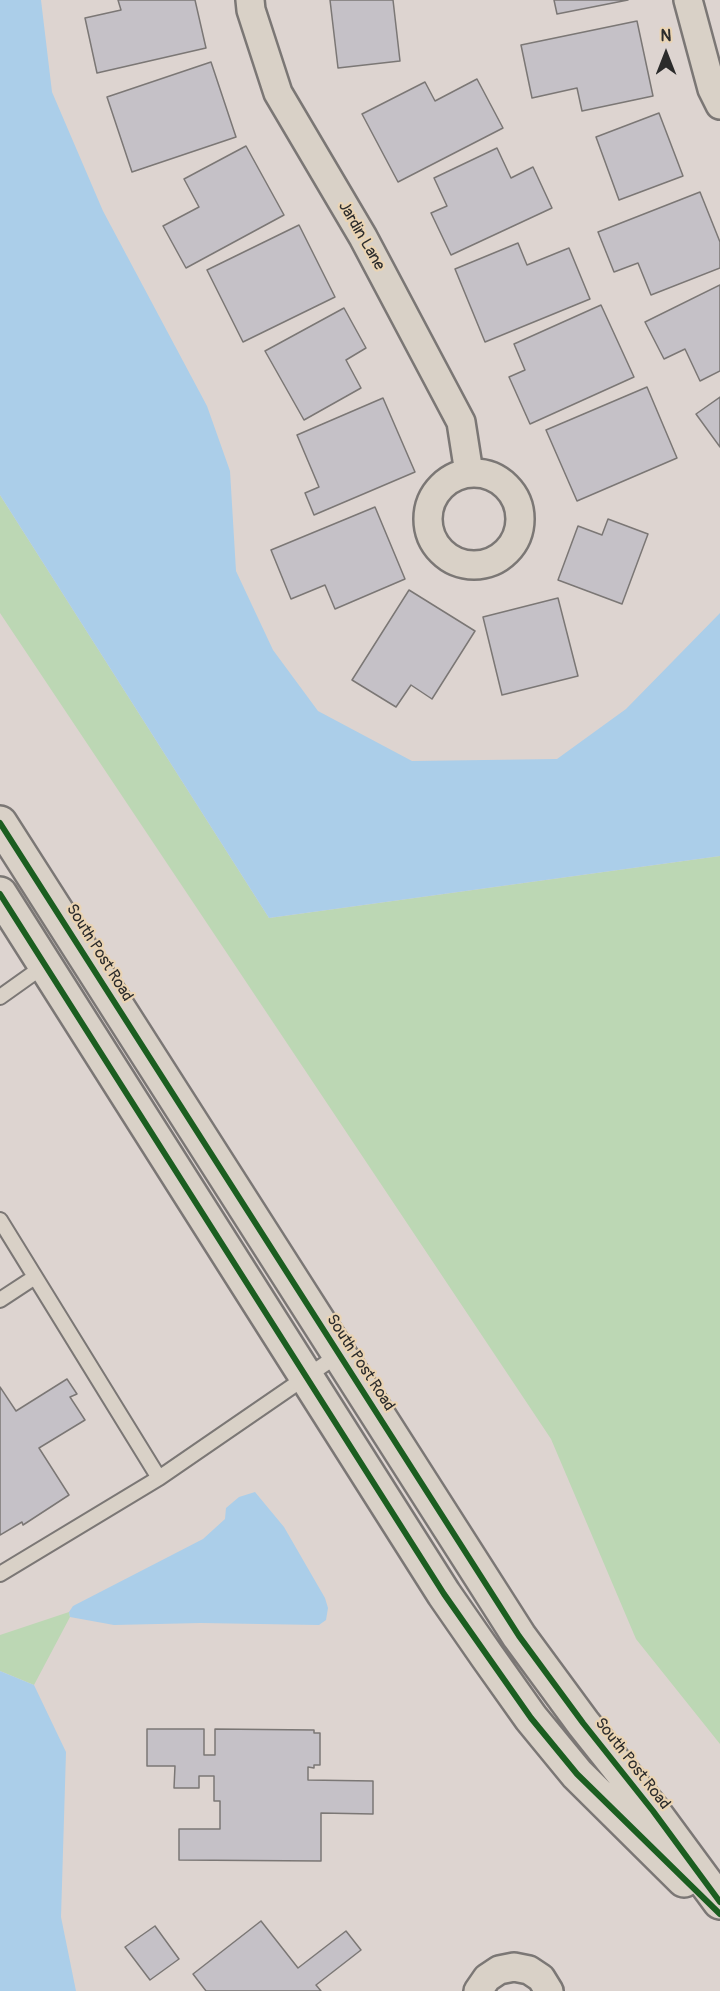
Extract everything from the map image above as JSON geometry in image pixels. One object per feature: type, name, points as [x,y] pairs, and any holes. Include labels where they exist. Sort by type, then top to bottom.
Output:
[{"type":"street","name":"Jardin Lane","points":[[250,0],[251,10],[278,93],[363,237],[461,422],[469,473]]},
{"type":"street","points":[[688,0],[712,89],[720,105]]},
{"type":"street","name":"South Post Road","points":[[0,823],[519,1636],[720,1902]]},
{"type":"street","points":[[0,894],[444,1594],[531,1719],[577,1774],[720,1914]]},
{"type":"street","points":[[478,1991],[487,1978],[499,1970],[514,1967],[529,1970],[541,1978],[549,1991]]},
{"type":"lane","points":[[0,997],[45,964]]},
{"type":"lane","points":[[0,1220],[159,1478]]},
{"type":"lane","points":[[0,1300],[35,1277]]},
{"type":"lane","points":[[0,1574],[159,1478],[338,1355]]},
{"type":"green space","points":[[0,495],[269,918],[720,856],[720,1744],[636,1639],[551,1439],[0,613]]},
{"type":"green space","points":[[69,1612],[70,1617],[34,1685],[0,1671],[0,1635]]},
{"type":"water","points":[[0,0],[41,0],[52,92],[103,211],[207,406],[230,471],[236,571],[273,650],[318,711],[412,761],[557,759],[626,709],[720,613],[720,856],[269,918],[0,495]]},
{"type":"water","points":[[255,1492],[284,1527],[325,1598],[328,1608],[326,1620],[319,1625],[201,1623],[114,1625],[70,1617],[69,1612],[73,1606],[203,1539],[225,1519],[226,1508],[239,1497]]},
{"type":"water","points":[[0,1671],[34,1685],[66,1752],[61,1917],[76,1991],[0,1991]]},
{"type":"building","points":[[118,0],[195,0],[206,48],[97,73],[85,18],[121,10]]},
{"type":"building","points":[[330,0],[393,0],[400,61],[338,68]]},
{"type":"building","points":[[554,0],[628,0],[557,14]]},
{"type":"building","points":[[637,21],[653,96],[582,111],[577,88],[532,98],[521,45]]},
{"type":"building","points":[[211,62],[236,137],[132,172],[107,97]]},
{"type":"building","points":[[477,79],[503,128],[398,182],[362,114],[425,82],[435,101]]},
{"type":"building","points":[[659,113],[683,176],[619,200],[596,137]]},
{"type":"building","points":[[246,146],[284,215],[186,268],[163,226],[199,207],[184,179]]},
{"type":"building","points":[[497,148],[511,178],[533,167],[552,208],[451,255],[431,213],[447,206],[434,178]]},
{"type":"building","points":[[700,192],[720,242],[720,268],[651,295],[638,263],[614,272],[598,232]]},
{"type":"building","points":[[299,225],[335,297],[243,342],[207,270]]},
{"type":"building","points":[[518,243],[527,265],[569,248],[590,299],[485,342],[455,269]]},
{"type":"building","points":[[720,285],[720,371],[700,381],[685,349],[664,359],[645,322]]},
{"type":"building","points":[[601,305],[634,377],[530,424],[509,377],[525,370],[514,344]]},
{"type":"building","points":[[344,308],[366,348],[346,360],[361,388],[304,420],[265,351]]},
{"type":"building","points":[[647,387],[677,458],[577,501],[546,430]]},
{"type":"building","points":[[720,397],[720,447],[696,414]]},
{"type":"building","points":[[383,398],[415,472],[314,515],[305,493],[319,487],[297,435]]},
{"type":"building","points":[[375,507],[405,579],[335,609],[325,585],[291,599],[271,550]]},
{"type":"building","points":[[608,519],[648,534],[622,604],[558,580],[578,526],[602,535]]},
{"type":"building","points":[[409,590],[475,631],[432,699],[411,685],[396,707],[352,680]]},
{"type":"building","points":[[558,598],[578,676],[502,695],[483,617]]},
{"type":"building","points":[[67,1379],[77,1394],[70,1397],[85,1420],[39,1448],[69,1495],[23,1525],[22,1522],[0,1535],[0,1387],[16,1411]]},
{"type":"building","points":[[147,1729],[204,1729],[204,1755],[215,1755],[215,1729],[314,1730],[314,1733],[320,1733],[320,1765],[314,1765],[314,1768],[308,1767],[308,1780],[373,1781],[373,1814],[321,1813],[321,1861],[179,1860],[179,1829],[220,1829],[220,1801],[214,1801],[214,1776],[199,1776],[199,1788],[174,1788],[175,1766],[147,1766]]},
{"type":"building","points":[[261,1921],[298,1968],[346,1931],[361,1950],[316,1985],[321,1991],[206,1991],[193,1974]]},
{"type":"building","points":[[155,1926],[179,1959],[150,1980],[125,1947]]},
{"type":"cycle path","points":[[0,823],[519,1636],[720,1902]]},
{"type":"cycle path","points":[[0,894],[444,1594],[531,1718],[577,1774],[720,1914]]}]
